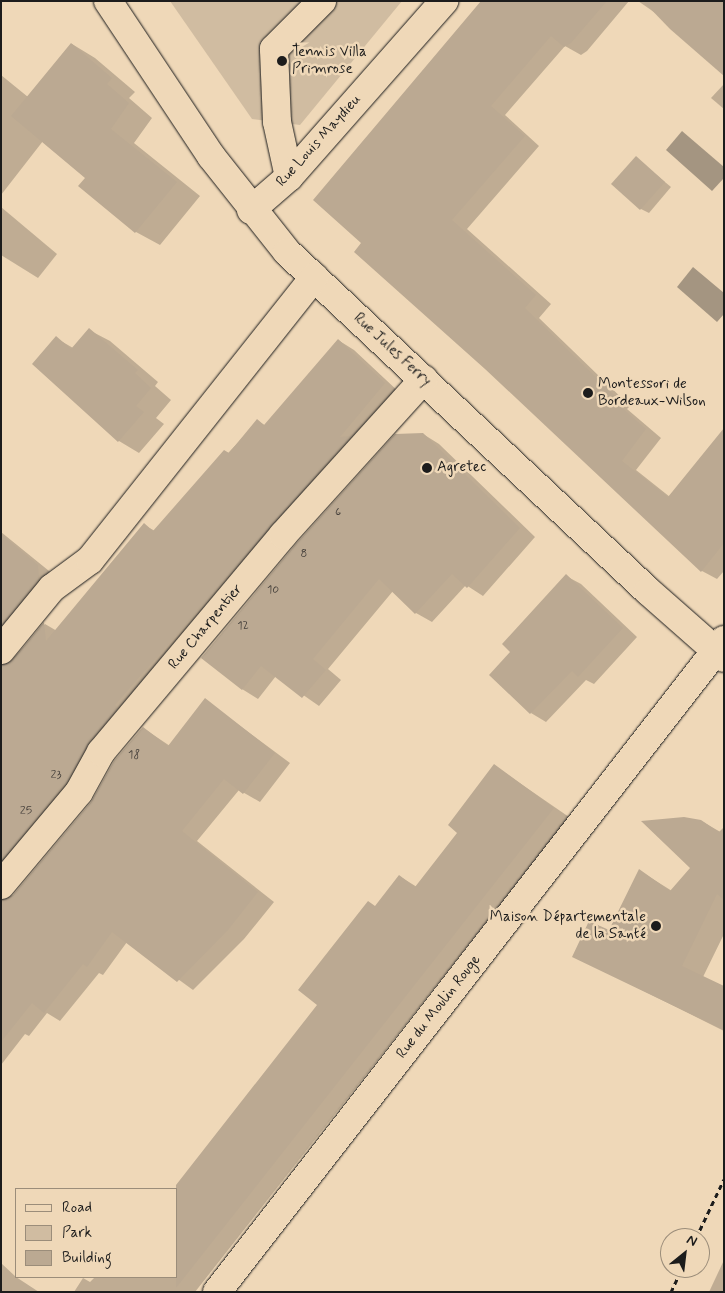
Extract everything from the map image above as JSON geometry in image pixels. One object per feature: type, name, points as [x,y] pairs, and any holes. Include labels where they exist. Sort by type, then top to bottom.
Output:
[{"type":"street","name":"Rue Jules Ferry","points":[[108,1],[251,210],[287,252],[721,650]]},
{"type":"street","points":[[290,177],[277,122],[274,50],[322,1]]},
{"type":"street","name":"Rue Louis Maydieu","points":[[251,210],[290,177],[444,1]]},
{"type":"street","points":[[1,650],[52,588],[90,560],[314,277]]},
{"type":"street","name":"Rue Charpentier","points":[[1,885],[79,792],[107,744],[283,535],[424,379]]},
{"type":"street","name":"Rue du Moulin Rouge","points":[[217,1292],[721,650]]},
{"type":"path","points":[[701,1228],[724,1179]]},
{"type":"path","points":[[671,1292],[677,1278]]},
{"type":"green space","name":"Tennis Villa Primrose","points":[[170,1],[402,1],[300,125],[252,119]]},
{"type":"shaded area","points":[[682,131],[724,167],[724,178],[712,191],[666,150]]},
{"type":"shaded area","points":[[693,267],[724,293],[724,314],[717,322],[677,287]]},
{"type":"building","points":[[481,1],[607,1],[571,43],[564,47],[551,36],[491,106],[525,136],[452,220],[536,295],[525,308],[615,396],[612,399],[646,429],[622,461],[668,497],[724,428],[724,543],[701,572],[485,369],[354,252],[361,243],[313,200]]},
{"type":"building","points":[[643,1],[724,1],[724,76],[670,29]]},
{"type":"building","points":[[71,43],[112,78],[107,84],[129,103],[111,129],[177,182],[135,233],[78,186],[85,178],[11,116]]},
{"type":"building","points":[[636,156],[665,182],[640,210],[611,184]]},
{"type":"building","points":[[89,328],[138,370],[135,373],[151,388],[136,406],[144,412],[118,442],[32,364],[56,336],[71,349]]},
{"type":"building","points":[[338,339],[385,383],[340,437],[351,436],[115,705],[118,708],[89,742],[66,783],[1,860],[1,665],[13,660],[44,622],[46,641],[144,523],[153,531],[224,450],[229,453],[257,419],[264,425]]},
{"type":"building","points":[[423,433],[520,528],[467,588],[452,574],[415,614],[379,579],[313,659],[326,670],[302,698],[261,666],[242,690],[201,658],[295,545],[395,434]]},
{"type":"building","points":[[1,534],[38,565],[39,579],[1,625]]},
{"type":"building","points":[[566,574],[623,628],[578,677],[572,671],[530,714],[489,675],[510,652],[502,644]]},
{"type":"building","points":[[205,698],[275,753],[243,794],[224,779],[182,831],[258,892],[228,930],[177,982],[112,932],[87,967],[83,964],[44,1013],[32,1003],[1,1042],[1,900],[13,895],[91,802],[114,761],[143,727],[168,746]]},
{"type":"building","points":[[494,764],[554,808],[176,1288],[176,1278],[178,1278],[178,1188],[176,1188],[176,1185],[317,1005],[298,990],[368,901],[375,906],[399,875],[415,887],[457,833],[448,825]]},
{"type":"building","name":"Maison Départementale de la Santé","points":[[684,817],[701,820],[719,832],[724,827],[724,900],[717,894],[682,966],[724,986],[724,1030],[572,957],[589,921],[609,930],[639,869],[670,891],[690,868],[641,821]]},
{"type":"place","name":"Tennis Villa Primrose","points":[[282,61]]},
{"type":"place","name":"Montessori de Bordeaux-Wilson","points":[[588,393]]},
{"type":"place","name":"Agretec","points":[[427,468]]},
{"type":"place","name":"Maison Départementale de la Santé","points":[[656,926]]}]
